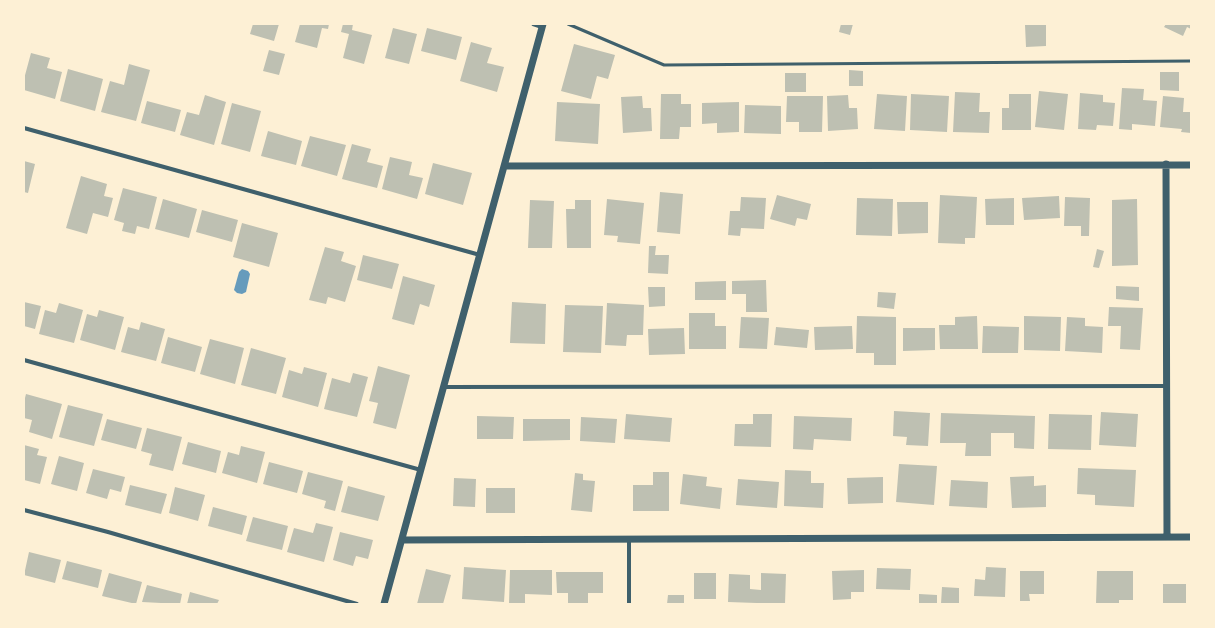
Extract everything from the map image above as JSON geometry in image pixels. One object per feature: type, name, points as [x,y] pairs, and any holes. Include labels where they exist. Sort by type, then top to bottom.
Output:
[{"type":"street","points":[[384,604],[445,387],[542,25],[532,24]]},
{"type":"street","points":[[24,128],[480,255]]},
{"type":"street","points":[[1166,164],[1167,537]]},
{"type":"street","points":[[505,166],[1191,165]]},
{"type":"street","points":[[24,360],[421,470]]},
{"type":"street","points":[[445,387],[1166,386]]},
{"type":"street","points":[[24,510],[357,604]]},
{"type":"street","points":[[402,540],[1191,537]]},
{"type":"street","points":[[628,540],[629,604]]},
{"type":"lane","points":[[568,24],[664,65],[1191,61]]},
{"type":"water","points":[[242,269],[248,271],[250,274],[246,292],[242,294],[237,293],[234,290],[239,272]]},
{"type":"building","points":[[253,24],[279,24],[274,41],[250,34]]},
{"type":"building","points":[[300,24],[329,24],[328,29],[322,28],[317,48],[295,42]]},
{"type":"building","points":[[343,24],[353,24],[352,30],[372,35],[364,64],[343,58],[349,34],[341,32]]},
{"type":"building","points":[[841,24],[853,24],[850,35],[839,32]]},
{"type":"building","points":[[1046,24],[1046,46],[1026,47],[1025,25]]},
{"type":"building","points":[[1166,24],[1191,24],[1191,29],[1187,27],[1183,36],[1164,27]]},
{"type":"building","points":[[393,28],[417,34],[409,64],[385,58]]},
{"type":"building","points":[[427,28],[462,37],[456,60],[421,51]]},
{"type":"building","points":[[471,42],[492,48],[487,63],[504,67],[497,92],[460,81]]},
{"type":"building","points":[[574,44],[615,55],[608,79],[597,76],[591,99],[561,91]]},
{"type":"building","points":[[269,50],[285,54],[279,75],[263,71]]},
{"type":"building","points":[[31,53],[50,58],[47,68],[62,72],[55,99],[24,90],[24,79]]},
{"type":"building","points":[[129,64],[150,70],[136,121],[101,112],[110,81],[124,85]]},
{"type":"building","points":[[68,69],[103,79],[95,111],[60,101]]},
{"type":"building","points":[[849,70],[863,71],[863,86],[849,86]]},
{"type":"building","points":[[1160,72],[1179,72],[1179,91],[1160,90]]},
{"type":"building","points":[[785,73],[806,73],[806,92],[785,92]]},
{"type":"building","points":[[1122,88],[1144,89],[1143,100],[1157,101],[1155,126],[1132,124],[1132,130],[1119,129]]},
{"type":"building","points":[[1039,91],[1068,94],[1064,130],[1035,127]]},
{"type":"building","points":[[955,92],[980,93],[979,112],[990,112],[989,133],[953,132]]},
{"type":"building","points":[[1080,93],[1103,95],[1103,102],[1115,103],[1113,126],[1097,125],[1096,130],[1078,129]]},
{"type":"building","points":[[661,94],[681,94],[681,104],[691,104],[691,127],[680,127],[679,139],[660,139]]},
{"type":"building","points":[[877,94],[907,96],[905,131],[874,129]]},
{"type":"building","points":[[911,94],[949,96],[947,132],[910,130]]},
{"type":"building","points":[[1009,94],[1031,94],[1031,130],[1002,130],[1002,108],[1009,108]]},
{"type":"building","points":[[205,95],[226,102],[214,145],[180,135],[187,112],[199,115]]},
{"type":"building","points":[[848,95],[849,108],[857,108],[858,129],[828,131],[827,96]]},
{"type":"building","points":[[642,96],[643,108],[651,108],[652,131],[623,133],[621,97]]},
{"type":"building","points":[[787,96],[823,96],[822,132],[799,132],[799,122],[786,122]]},
{"type":"building","points":[[1163,96],[1184,98],[1183,112],[1191,112],[1191,133],[1181,132],[1182,129],[1160,127]]},
{"type":"building","points":[[147,101],[181,110],[175,132],[141,123]]},
{"type":"building","points":[[557,102],[600,104],[598,144],[555,141]]},
{"type":"building","points":[[739,102],[739,132],[717,133],[717,123],[702,124],[702,103]]},
{"type":"building","points":[[232,103],[261,111],[250,152],[221,144]]},
{"type":"building","points":[[745,105],[781,106],[781,134],[744,133]]},
{"type":"building","points":[[268,131],[302,141],[296,165],[261,156]]},
{"type":"building","points":[[310,136],[346,145],[337,176],[301,166]]},
{"type":"building","points":[[352,144],[371,149],[367,162],[383,166],[377,188],[342,179]]},
{"type":"building","points":[[390,157],[412,162],[409,175],[423,178],[417,199],[382,189]]},
{"type":"building","points":[[24,161],[35,164],[28,193],[24,192]]},
{"type":"building","points":[[433,163],[472,173],[463,205],[425,194]]},
{"type":"building","points":[[81,176],[107,184],[104,196],[113,198],[108,217],[93,213],[87,234],[66,228]]},
{"type":"building","points":[[123,188],[157,197],[149,229],[137,226],[135,234],[122,231],[124,223],[114,220]]},
{"type":"building","points":[[660,192],[683,194],[680,234],[657,232]]},
{"type":"building","points":[[777,195],[811,204],[807,220],[797,218],[795,226],[770,219]]},
{"type":"building","points":[[940,195],[977,197],[975,238],[965,238],[965,244],[938,243]]},
{"type":"building","points":[[1059,196],[1060,218],[1024,220],[1022,198]]},
{"type":"building","points":[[741,197],[766,198],[764,229],[741,228],[740,236],[728,235],[730,211],[740,211]]},
{"type":"building","points":[[1065,197],[1090,198],[1089,236],[1081,236],[1081,226],[1064,226]]},
{"type":"building","points":[[857,198],[893,199],[892,236],[856,235]]},
{"type":"building","points":[[1014,198],[1014,225],[986,225],[985,199]]},
{"type":"building","points":[[163,199],[197,209],[189,238],[155,229]]},
{"type":"building","points":[[607,199],[644,203],[640,244],[617,242],[618,236],[604,235]]},
{"type":"building","points":[[1137,199],[1138,265],[1112,266],[1112,200]]},
{"type":"building","points":[[530,200],[554,201],[552,248],[528,248]]},
{"type":"building","points":[[575,200],[591,200],[591,248],[567,248],[566,209],[575,209]]},
{"type":"building","points":[[897,202],[928,202],[928,233],[898,234]]},
{"type":"building","points":[[202,210],[238,220],[232,242],[196,232]]},
{"type":"building","points":[[242,223],[278,233],[269,267],[233,257]]},
{"type":"building","points":[[649,246],[656,246],[655,255],[669,255],[668,274],[648,273]]},
{"type":"building","points":[[325,247],[344,252],[341,261],[356,266],[345,302],[328,297],[326,304],[309,300]]},
{"type":"building","points":[[1097,249],[1104,251],[1099,268],[1093,267]]},
{"type":"building","points":[[363,255],[399,264],[392,289],[357,280]]},
{"type":"building","points":[[403,276],[435,285],[429,307],[420,304],[414,325],[392,319]]},
{"type":"building","points":[[766,280],[767,312],[746,312],[746,294],[732,294],[732,281]]},
{"type":"building","points":[[726,281],[726,300],[695,300],[695,282]]},
{"type":"building","points":[[1116,286],[1139,287],[1139,301],[1116,299]]},
{"type":"building","points":[[648,287],[665,287],[665,306],[649,307]]},
{"type":"building","points":[[878,292],[896,293],[894,309],[877,307]]},
{"type":"building","points":[[24,302],[41,306],[35,329],[24,326]]},
{"type":"building","points":[[512,302],[546,304],[545,344],[510,343]]},
{"type":"building","points":[[59,303],[83,310],[74,343],[39,334],[45,310],[56,313]]},
{"type":"building","points":[[607,303],[644,305],[643,335],[627,335],[626,346],[605,345]]},
{"type":"building","points":[[565,305],[603,306],[601,353],[563,352]]},
{"type":"building","points":[[1109,307],[1143,308],[1140,350],[1120,349],[1121,326],[1108,326]]},
{"type":"building","points":[[99,310],[124,317],[115,350],[80,340],[87,314],[97,317]]},
{"type":"building","points":[[689,313],[715,313],[715,326],[726,326],[726,349],[689,349]]},
{"type":"building","points":[[857,316],[896,317],[896,365],[874,365],[874,353],[856,353]]},
{"type":"building","points":[[977,316],[978,349],[940,349],[939,325],[955,325],[955,317]]},
{"type":"building","points":[[1024,316],[1061,317],[1060,351],[1024,350]]},
{"type":"building","points":[[741,317],[769,318],[767,349],[739,348]]},
{"type":"building","points":[[1067,317],[1085,318],[1085,326],[1103,327],[1102,353],[1065,351]]},
{"type":"building","points":[[141,322],[165,329],[156,361],[121,352],[128,327],[139,330]]},
{"type":"building","points":[[852,326],[853,349],[815,350],[814,327]]},
{"type":"building","points":[[983,326],[1019,327],[1018,353],[982,353]]},
{"type":"building","points":[[776,327],[809,330],[807,348],[774,345]]},
{"type":"building","points":[[684,328],[685,354],[649,355],[648,329]]},
{"type":"building","points":[[903,328],[935,328],[935,350],[903,351]]},
{"type":"building","points":[[168,337],[202,347],[195,372],[161,363]]},
{"type":"building","points":[[210,339],[244,348],[235,384],[200,374]]},
{"type":"building","points":[[251,348],[286,358],[276,394],[241,385]]},
{"type":"building","points":[[378,366],[410,375],[396,429],[373,423],[378,403],[369,401]]},
{"type":"building","points":[[304,367],[327,373],[318,407],[282,397],[289,370],[302,374]]},
{"type":"building","points":[[353,373],[368,377],[357,417],[324,409],[332,378],[350,383]]},
{"type":"building","points":[[26,394],[62,404],[52,439],[29,432],[32,420],[24,418],[24,402]]},
{"type":"building","points":[[68,405],[103,414],[94,446],[59,437]]},
{"type":"building","points":[[894,411],[930,413],[928,446],[906,445],[907,437],[893,436]]},
{"type":"building","points":[[1101,412],[1138,414],[1136,447],[1099,445]]},
{"type":"building","points":[[941,413],[1035,416],[1034,449],[1014,448],[1014,433],[991,433],[991,456],[965,456],[966,443],[940,443]]},
{"type":"building","points":[[626,414],[672,418],[670,442],[624,439]]},
{"type":"building","points":[[753,414],[772,414],[771,447],[734,446],[735,424],[753,424]]},
{"type":"building","points":[[1049,414],[1092,415],[1091,450],[1048,449]]},
{"type":"building","points":[[477,416],[514,417],[513,439],[477,439]]},
{"type":"building","points":[[794,416],[852,418],[851,441],[814,439],[813,450],[793,449]]},
{"type":"building","points":[[581,417],[617,419],[615,443],[580,441]]},
{"type":"building","points":[[107,419],[142,428],[136,449],[101,440]]},
{"type":"building","points":[[523,419],[570,419],[570,440],[523,441]]},
{"type":"building","points":[[147,428],[182,437],[173,471],[149,465],[152,454],[141,451]]},
{"type":"building","points":[[188,442],[221,451],[216,473],[182,464]]},
{"type":"building","points":[[24,445],[39,449],[37,455],[47,457],[40,484],[24,480]]},
{"type":"building","points":[[241,446],[265,452],[257,483],[222,473],[228,452],[239,455]]},
{"type":"building","points":[[59,456],[84,463],[77,491],[51,484]]},
{"type":"building","points":[[269,462],[303,471],[297,493],[263,484]]},
{"type":"building","points":[[899,464],[937,466],[934,505],[896,502]]},
{"type":"building","points":[[1078,468],[1136,470],[1134,507],[1095,505],[1095,495],[1077,494]]},
{"type":"building","points":[[93,469],[125,477],[121,492],[110,489],[107,499],[86,493]]},
{"type":"building","points":[[785,470],[811,471],[811,483],[824,483],[823,508],[784,506]]},
{"type":"building","points":[[308,472],[343,481],[335,511],[324,508],[326,501],[302,494]]},
{"type":"building","points":[[653,472],[669,472],[669,511],[633,511],[633,485],[653,485]]},
{"type":"building","points":[[575,473],[583,474],[583,480],[595,481],[592,512],[571,510]]},
{"type":"building","points":[[683,474],[707,477],[706,486],[722,488],[720,509],[680,504]]},
{"type":"building","points":[[1034,476],[1034,486],[1046,485],[1046,507],[1012,508],[1010,477]]},
{"type":"building","points":[[883,477],[883,503],[848,504],[847,478]]},
{"type":"building","points":[[454,478],[476,479],[475,507],[453,506]]},
{"type":"building","points":[[738,479],[779,482],[777,508],[736,505]]},
{"type":"building","points":[[951,480],[988,482],[987,508],[949,506]]},
{"type":"building","points":[[130,485],[167,494],[161,514],[125,505]]},
{"type":"building","points":[[348,486],[385,496],[378,521],[341,512]]},
{"type":"building","points":[[175,487],[205,495],[198,521],[169,513]]},
{"type":"building","points":[[486,488],[515,488],[515,513],[486,513]]},
{"type":"building","points":[[213,507],[247,516],[242,535],[208,526]]},
{"type":"building","points":[[253,517],[288,526],[282,550],[246,541]]},
{"type":"building","points":[[316,523],[333,527],[324,562],[287,552],[294,528],[313,533]]},
{"type":"building","points":[[340,532],[373,540],[368,559],[356,556],[353,566],[333,560]]},
{"type":"building","points":[[29,552],[61,560],[55,583],[24,575]]},
{"type":"building","points":[[67,561],[102,570],[98,588],[62,579]]},
{"type":"building","points":[[464,567],[506,570],[504,602],[462,599]]},
{"type":"building","points":[[986,567],[1006,568],[1005,597],[974,596],[975,579],[985,580]]},
{"type":"building","points":[[877,568],[911,569],[910,590],[876,589]]},
{"type":"building","points":[[426,569],[451,575],[443,604],[417,604]]},
{"type":"building","points":[[510,570],[552,570],[552,595],[525,594],[525,604],[509,604]]},
{"type":"building","points":[[864,570],[864,592],[851,592],[851,599],[833,600],[832,571]]},
{"type":"building","points":[[1020,571],[1044,571],[1044,594],[1029,594],[1030,601],[1020,601]]},
{"type":"building","points":[[1097,571],[1133,571],[1133,600],[1119,600],[1119,604],[1096,604]]},
{"type":"building","points":[[556,572],[603,572],[603,593],[588,593],[588,604],[568,604],[568,593],[557,593]]},
{"type":"building","points":[[109,573],[142,582],[136,604],[102,596]]},
{"type":"building","points":[[694,573],[716,573],[716,599],[694,599]]},
{"type":"building","points":[[761,573],[786,574],[785,604],[728,602],[729,574],[750,575],[750,589],[761,590]]},
{"type":"building","points":[[1163,584],[1186,584],[1186,604],[1163,604]]},
{"type":"building","points":[[147,585],[182,594],[180,604],[142,602]]},
{"type":"building","points":[[942,587],[959,588],[959,604],[941,604]]},
{"type":"building","points":[[190,592],[219,600],[217,604],[187,604]]},
{"type":"building","points":[[919,594],[937,595],[937,604],[919,604]]},
{"type":"building","points":[[668,595],[684,595],[684,604],[667,604]]}]
